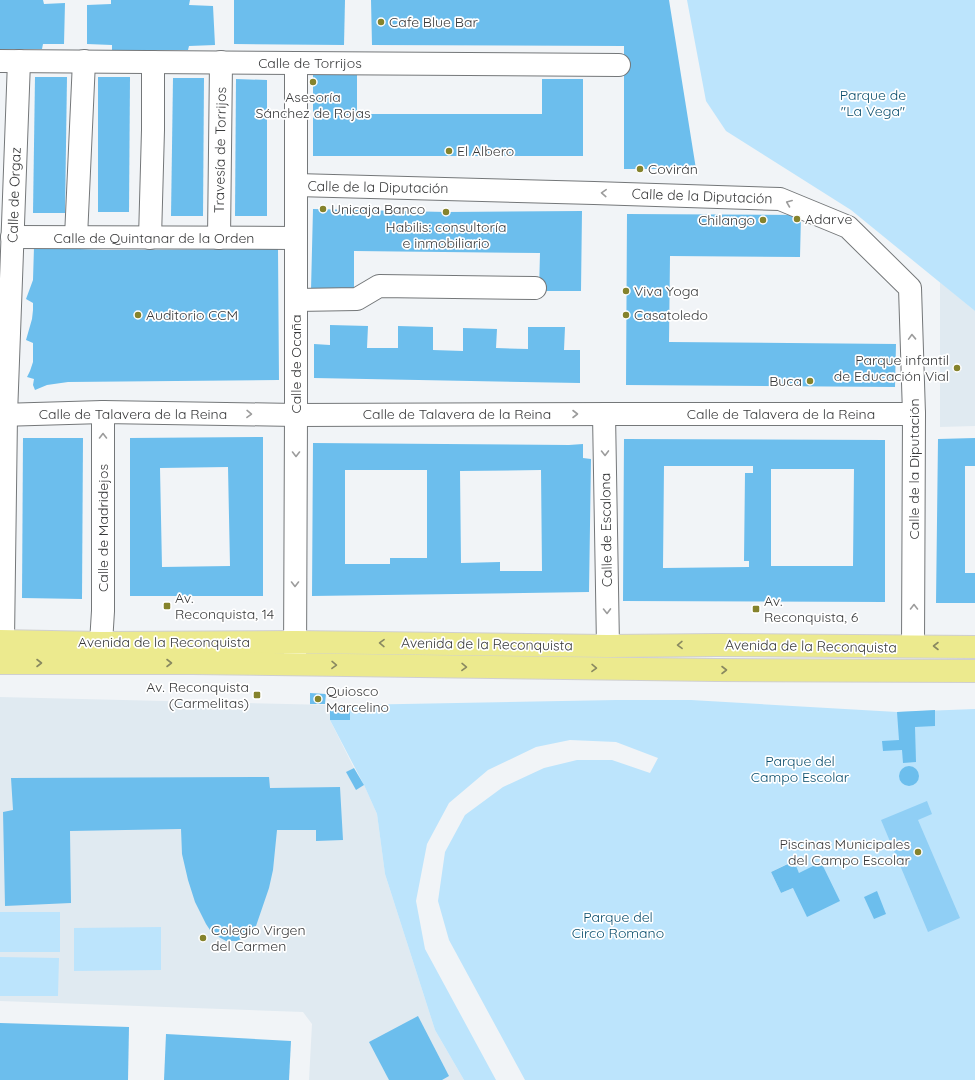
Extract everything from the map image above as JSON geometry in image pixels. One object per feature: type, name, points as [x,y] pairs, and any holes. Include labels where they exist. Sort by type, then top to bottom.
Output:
[{"type":"main road","name":"Avenida de la Reconquista","points":[[1,641],[101,643],[296,642],[608,646],[716,644],[975,647]]},
{"type":"main road","name":"Avenida de la Reconquista","points":[[0,663],[198,663],[716,670],[975,670]]},
{"type":"street","name":"Calle de Torrijos","points":[[9,61],[619,66]]},
{"type":"street","name":"Calle de Orgaz","points":[[1,641],[3,415],[12,237],[7,194],[9,61]]},
{"type":"street","points":[[76,237],[84,61]]},
{"type":"street","points":[[150,238],[153,62]]},
{"type":"street","name":"Travesía de Torrijos","points":[[219,238],[221,62]]},
{"type":"street","name":"Calle de Ocaña","points":[[295,664],[296,63]]},
{"type":"street","name":"Calle de la Diputación","points":[[296,185],[594,192],[780,199],[848,227],[910,288],[914,414],[913,646]]},
{"type":"street","name":"Calle de Quintanar de la Orden","points":[[12,237],[296,238]]},
{"type":"street","points":[[296,300],[358,299],[379,286],[535,288]]},
{"type":"street","name":"Calle de Talavera de la Reina","points":[[3,415],[103,412],[296,415],[914,414]]},
{"type":"street","name":"Calle de Madridejos","points":[[101,643],[103,611],[103,412]]},
{"type":"street","name":"Calle de Escalona","points":[[604,414],[608,646]]},
{"type":"shaded area","name":"Parque infantil de Educación Vial","points":[[940,282],[975,311],[975,426],[940,427]]},
{"type":"shaded area","name":"Colegio Virgen del Carmen","points":[[0,697],[330,705],[330,720],[354,768],[347,772],[356,789],[364,785],[377,814],[385,874],[435,1030],[464,1080],[309,1080],[312,1024],[303,1012],[0,1001]]},
{"type":"shaded area","points":[[927,801],[932,814],[918,820],[960,918],[928,932],[881,820]]},
{"type":"green space","name":"Parque de \"La Vega\"","points":[[687,0],[975,0],[975,311],[851,210],[726,131],[706,101]]},
{"type":"green space","name":"Parque del Circo Romano","points":[[691,700],[897,712],[975,709],[975,1080],[525,1080],[449,940],[438,901],[445,852],[465,815],[503,787],[544,768],[577,760],[612,760],[650,773],[658,758],[616,742],[570,740],[536,747],[488,770],[449,803],[427,844],[416,901],[425,949],[496,1080],[464,1080],[435,1030],[385,874],[377,814],[364,785],[330,720],[350,720],[350,705]],"holes":[[[793,861],[799,873],[793,888],[781,893],[771,872]]]},
{"type":"green space","points":[[0,912],[60,912],[60,952],[0,952]]},
{"type":"green space","points":[[161,927],[161,970],[74,971],[74,928]]},
{"type":"green space","points":[[0,957],[59,958],[58,996],[0,996]]},
{"type":"building","points":[[0,0],[43,0],[44,4],[65,3],[64,44],[43,44],[42,49],[0,49]]},
{"type":"building","points":[[111,0],[190,0],[189,5],[213,6],[215,45],[189,46],[188,50],[112,50],[112,45],[87,44],[87,5],[111,4]]},
{"type":"building","points":[[234,0],[345,0],[344,45],[234,44]]},
{"type":"building","points":[[371,0],[669,0],[696,169],[624,169],[624,46],[372,45]]},
{"type":"building","points":[[313,74],[357,74],[357,114],[542,114],[542,79],[583,79],[583,156],[313,156]]},
{"type":"building","points":[[35,77],[67,77],[65,213],[33,213]]},
{"type":"building","points":[[98,77],[130,77],[129,212],[98,212]]},
{"type":"building","points":[[173,78],[204,78],[203,216],[171,216]]},
{"type":"building","points":[[236,79],[267,80],[267,216],[235,216]]},
{"type":"building","points":[[313,209],[446,212],[582,211],[581,291],[539,291],[540,253],[354,251],[354,290],[311,290]]},
{"type":"building","points":[[627,214],[801,215],[800,257],[670,256],[669,342],[896,344],[895,387],[626,385]]},
{"type":"building","points":[[34,247],[103,250],[278,249],[279,380],[68,382],[47,385],[35,390],[33,385],[34,379],[27,377],[33,362],[33,343],[26,340],[33,310],[33,303],[26,299],[33,280]]},
{"type":"building","points":[[330,325],[368,326],[367,348],[398,348],[398,326],[433,327],[433,350],[463,351],[463,328],[497,329],[496,348],[528,349],[528,327],[565,327],[564,350],[580,350],[580,383],[314,378],[314,344],[330,345]]},
{"type":"building","points":[[263,437],[263,596],[130,596],[130,438]],"holes":[[[228,467],[230,566],[162,567],[160,468]]]},
{"type":"building","points":[[23,438],[83,438],[82,599],[22,598]]},
{"type":"building","points":[[975,438],[975,466],[965,466],[965,573],[975,573],[975,603],[936,603],[938,439]]},
{"type":"building","points":[[624,439],[885,440],[885,602],[623,601]],"holes":[[[664,466],[753,466],[753,473],[745,473],[744,561],[749,561],[749,567],[663,568]],[[771,469],[854,469],[853,566],[771,566]]]},
{"type":"building","points":[[313,443],[583,444],[583,458],[591,459],[589,592],[312,596]],"holes":[[[345,470],[427,470],[427,558],[390,558],[390,564],[345,564]],[[541,470],[542,571],[500,571],[500,562],[461,563],[460,471]]]},
{"type":"building","name":"Quiosco Marcelino","points":[[310,693],[326,694],[325,704],[310,704]]},
{"type":"building","points":[[330,705],[350,705],[350,720],[330,720]]},
{"type":"building","points":[[935,710],[935,726],[915,727],[916,762],[903,763],[902,750],[883,751],[882,741],[899,740],[897,712]]},
{"type":"building","points":[[909,766],[916,769],[919,776],[916,783],[909,786],[902,783],[899,776],[902,769]]},
{"type":"building","points":[[354,768],[364,785],[356,790],[346,772]]},
{"type":"building","points":[[269,777],[270,788],[340,787],[343,840],[316,841],[316,830],[277,830],[273,870],[269,888],[256,926],[249,935],[237,941],[226,941],[212,933],[195,902],[182,854],[181,829],[70,831],[71,903],[5,906],[3,812],[13,810],[11,778]]},
{"type":"building","points":[[794,861],[799,873],[821,862],[840,901],[807,917],[793,888],[781,893],[771,872]]},
{"type":"building","points":[[877,891],[886,914],[874,919],[864,897]]},
{"type":"building","points":[[418,1016],[449,1076],[442,1080],[389,1080],[369,1042]]},
{"type":"building","points":[[0,1023],[129,1027],[128,1080],[0,1080]]},
{"type":"building","points":[[166,1034],[291,1041],[289,1080],[164,1080]]},
{"type":"place","name":"Cafe Blue Bar","points":[[381,22]]},
{"type":"place","name":"Asesoría Sánchez de Rojas","points":[[313,82]]},
{"type":"place","name":"El Albero","points":[[449,151]]},
{"type":"place","name":"Covirán","points":[[640,169]]},
{"type":"place","name":"Unicaja Banco","points":[[323,209]]},
{"type":"place","name":"Habilis: consultoría e inmobiliario","points":[[446,212]]},
{"type":"place","name":"Adarve","points":[[797,219]]},
{"type":"place","name":"Chilango","points":[[763,220]]},
{"type":"place","name":"Viva Yoga","points":[[626,291]]},
{"type":"place","name":"Auditorio CCM","points":[[138,315]]},
{"type":"place","name":"Casatoledo","points":[[626,315]]},
{"type":"place","name":"Parque infantil de Educación Vial","points":[[957,368]]},
{"type":"place","name":"Buca","points":[[810,381]]},
{"type":"place","name":"Av. Reconquista, 14","points":[[167,606]]},
{"type":"place","name":"Av. Reconquista, 6","points":[[756,609]]},
{"type":"place","name":"Av. Reconquista (Carmelitas)","points":[[257,695]]},
{"type":"place","name":"Quiosco Marcelino","points":[[318,699]]},
{"type":"place","name":"Piscinas Municipales del Campo Escolar","points":[[918,852]]},
{"type":"place","name":"Colegio Virgen del Carmen","points":[[203,938]]},
{"type":"park label","name":"Parque del Campo Escolar","points":[[800,770]]}]
